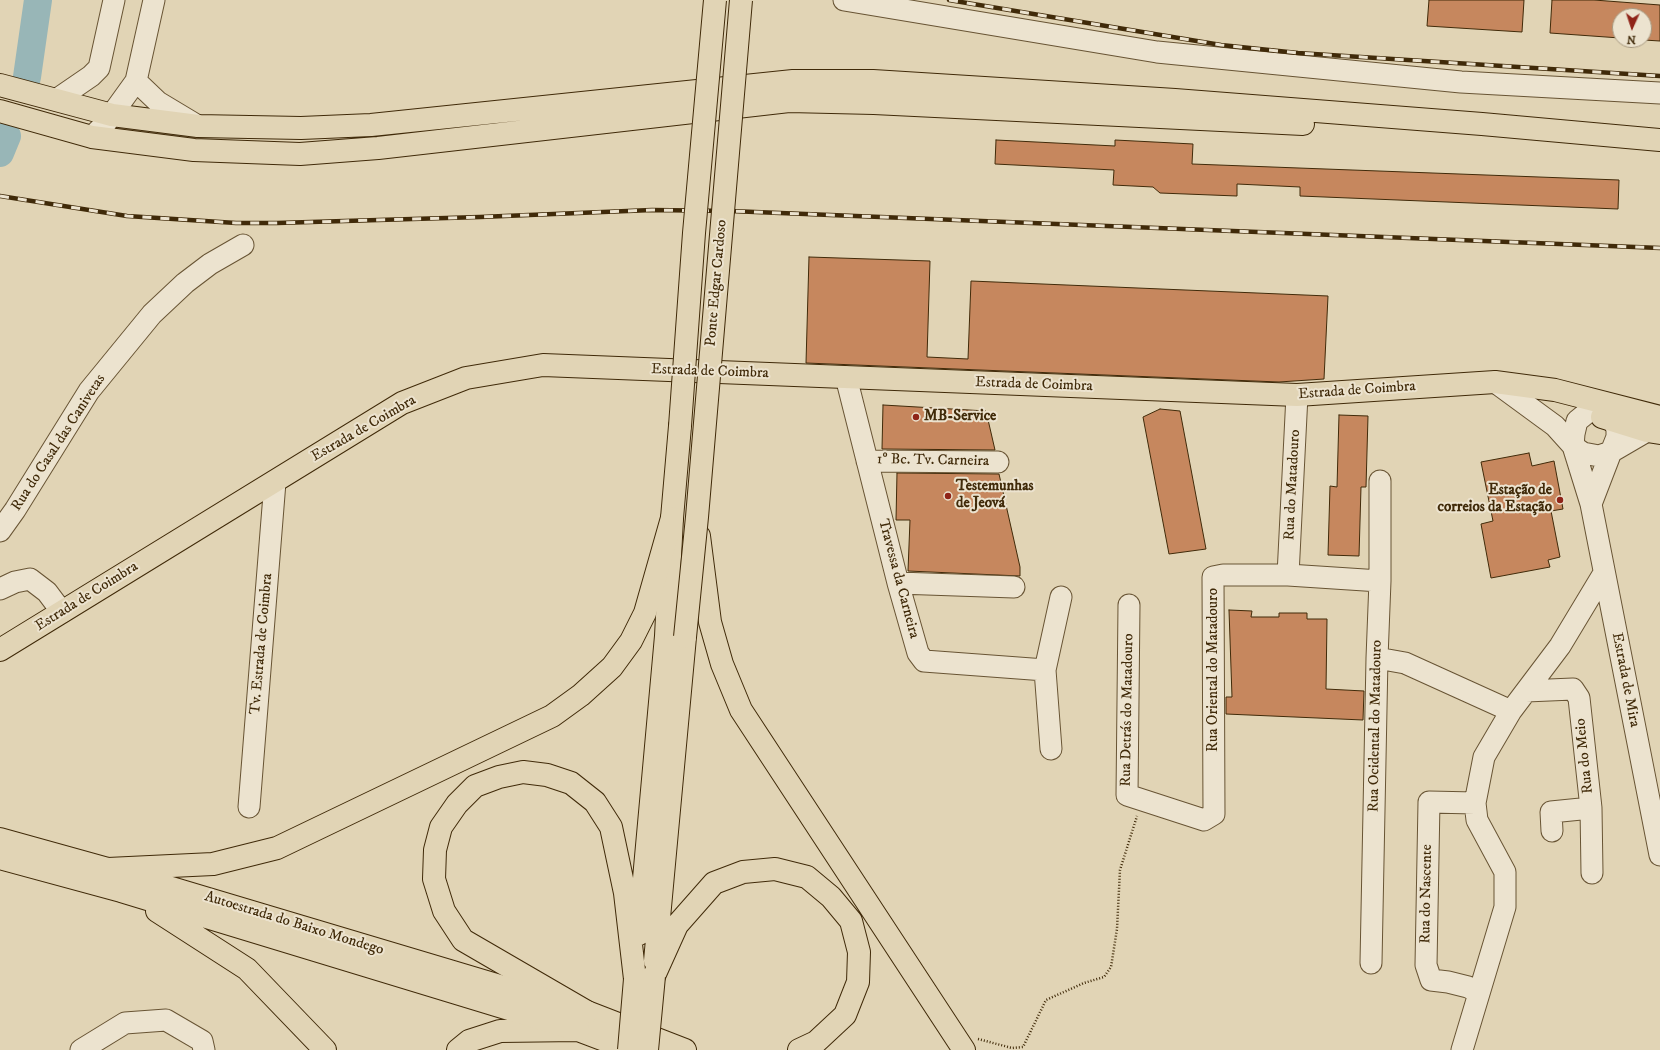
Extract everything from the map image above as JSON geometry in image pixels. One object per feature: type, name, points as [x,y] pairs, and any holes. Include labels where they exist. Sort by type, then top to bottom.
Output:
[{"type":"main road","name":"Ponte Edgar Cardoso","points":[[675,637],[672,518],[715,0]]},
{"type":"main road","name":"Ponte Edgar Cardoso","points":[[675,637],[697,517],[741,0]]},
{"type":"main road","points":[[0,85],[112,115],[198,126],[301,128],[370,126],[793,81],[873,81],[1175,100],[1482,124],[1660,141]]},
{"type":"main road","points":[[0,111],[92,138],[194,150],[300,154],[378,148],[790,101],[874,103],[1660,141]]},
{"type":"main road","name":"Estrada de Coimbra","points":[[0,650],[402,403],[466,378],[543,366],[1297,395],[1495,382],[1555,390],[1602,412],[1656,427]]},
{"type":"main road","points":[[697,517],[710,622],[722,664],[740,710],[971,1044]]},
{"type":"main road","points":[[108,869],[213,864],[277,848],[552,716],[581,695],[612,667],[631,641],[645,613],[672,518]]},
{"type":"main road","points":[[647,1050],[644,978],[611,827],[595,802],[571,783],[546,775],[523,772],[499,777],[475,786],[457,804],[441,827],[435,850],[434,879],[444,910],[463,940],[582,1021],[630,1050],[644,978],[675,637]]},
{"type":"main road","name":"Autoestrada do Baixo Mondego","points":[[0,839],[108,869],[582,1021]]},
{"type":"main road","name":"Autoestrada do Baixo Mondego","points":[[0,858],[582,1021]]},
{"type":"main road","points":[[644,978],[677,925],[714,883],[743,872],[775,870],[807,877],[831,897],[851,921],[860,952],[858,982],[845,1015],[816,1042],[799,1050]]},
{"type":"main road","points":[[120,892],[166,916],[247,969],[325,1050]]},
{"type":"main road","points":[[458,1050],[469,1041],[500,1031],[582,1021],[685,1050]]},
{"type":"street","points":[[56,100],[91,76],[99,68],[114,0]]},
{"type":"street","points":[[92,138],[112,115],[136,81],[154,0]]},
{"type":"street","points":[[844,0],[1157,52],[1461,82],[1660,93]]},
{"type":"street","points":[[136,81],[158,102],[198,126]]},
{"type":"street","name":"Rua do Casal das Canivetas","points":[[0,531],[15,510],[89,391],[152,314],[186,283],[210,264],[243,246]]},
{"type":"street","name":"Travessa da Carneira","points":[[846,377],[898,583],[918,653],[924,661],[1045,670]]},
{"type":"street","points":[[1495,382],[1555,426],[1573,446],[1583,453],[1599,456],[1611,452],[1656,427]]},
{"type":"street","name":"Rua do Matadouro","points":[[1288,575],[1297,395]]},
{"type":"street","points":[[1573,446],[1575,426],[1582,415],[1602,412],[1617,429],[1617,437],[1591,504]]},
{"type":"street","name":"Estrada de Mira","points":[[1573,446],[1591,504],[1660,856]]},
{"type":"street","name":"1º Bc. Tv. Carneira","points":[[867,461],[998,462]]},
{"type":"street","name":"Rua Ocidental do Matadouro","points":[[1371,963],[1380,581],[1380,480]]},
{"type":"street","name":"Tv. Estrada de Coimbra","points":[[249,807],[275,482]]},
{"type":"street","points":[[1462,1050],[1505,907],[1505,872],[1478,820],[1475,803],[1484,757],[1511,711],[1560,646],[1604,573]]},
{"type":"street","points":[[1288,575],[1380,581]]},
{"type":"street","name":"Rua Oriental do Matadouro","points":[[1214,814],[1213,576],[1288,575]]},
{"type":"street","points":[[0,588],[15,582],[30,579],[47,592],[62,612]]},
{"type":"street","points":[[898,583],[1014,587]]},
{"type":"street","points":[[1050,749],[1045,670],[1061,598]]},
{"type":"street","name":"Rua Detrás do Matadouro","points":[[1129,605],[1127,795],[1204,820],[1214,814]]},
{"type":"street","points":[[1377,658],[1405,664],[1511,711]]},
{"type":"street","name":"Rua do Meio","points":[[1526,691],[1573,689],[1576,691],[1579,698],[1591,808],[1592,873]]},
{"type":"street","name":"Rua do Nascente","points":[[1475,803],[1429,802],[1426,965],[1431,980],[1468,987],[1479,993]]},
{"type":"street","points":[[1552,831],[1551,812],[1591,808]]},
{"type":"street","points":[[81,1050],[126,1023],[166,1020],[202,1041],[204,1050]]},
{"type":"path","points":[[971,1044],[1012,1048],[1023,1047],[1046,1000],[1084,983],[1104,977],[1111,967],[1117,929],[1120,870],[1137,820],[1140,800]]},
{"type":"building","points":[[1429,0],[1524,0],[1522,32],[1427,26]]},
{"type":"building","points":[[1552,0],[1594,0],[1660,5],[1660,41],[1652,40],[1652,8],[1612,8],[1612,37],[1550,33]]},
{"type":"building","points":[[996,140],[1115,146],[1115,140],[1193,144],[1192,164],[1619,180],[1618,209],[1300,196],[1300,187],[1237,184],[1237,196],[1160,193],[1153,187],[1113,185],[1114,170],[995,164]]},
{"type":"building","points":[[809,257],[930,261],[927,357],[968,359],[971,281],[1328,296],[1324,379],[1279,382],[806,363]]},
{"type":"building","points":[[883,405],[986,411],[995,450],[882,449]]},
{"type":"building","points":[[1160,409],[1180,411],[1206,549],[1169,554],[1143,417]]},
{"type":"building","points":[[1339,415],[1368,416],[1366,487],[1361,487],[1359,556],[1328,555],[1330,486],[1337,487]]},
{"type":"building","points":[[1529,453],[1532,466],[1554,461],[1563,509],[1551,511],[1560,557],[1548,560],[1550,567],[1491,578],[1481,524],[1493,521],[1481,462]]},
{"type":"building","points":[[897,473],[999,474],[1020,567],[1020,576],[908,571],[910,520],[896,520]]},
{"type":"building","points":[[1229,610],[1252,611],[1251,617],[1279,617],[1279,613],[1307,613],[1307,619],[1327,619],[1326,689],[1364,691],[1363,720],[1226,714],[1226,697],[1232,697]]},
{"type":"waterway","points":[[27,77],[38,0]]},
{"type":"waterway","points":[[0,153],[7,136]]},
{"type":"railway","points":[[949,0],[1221,45],[1298,53],[1660,76]]},
{"type":"railway","points":[[0,196],[127,216],[236,223],[480,217],[652,210],[730,211],[1660,248]]},
{"type":"place","name":"MB-Service","points":[[916,417]]},
{"type":"place","name":"Testemunhas de Jeová","points":[[948,496]]},
{"type":"place","name":"Estação de correios da Estação","points":[[1560,500]]}]
